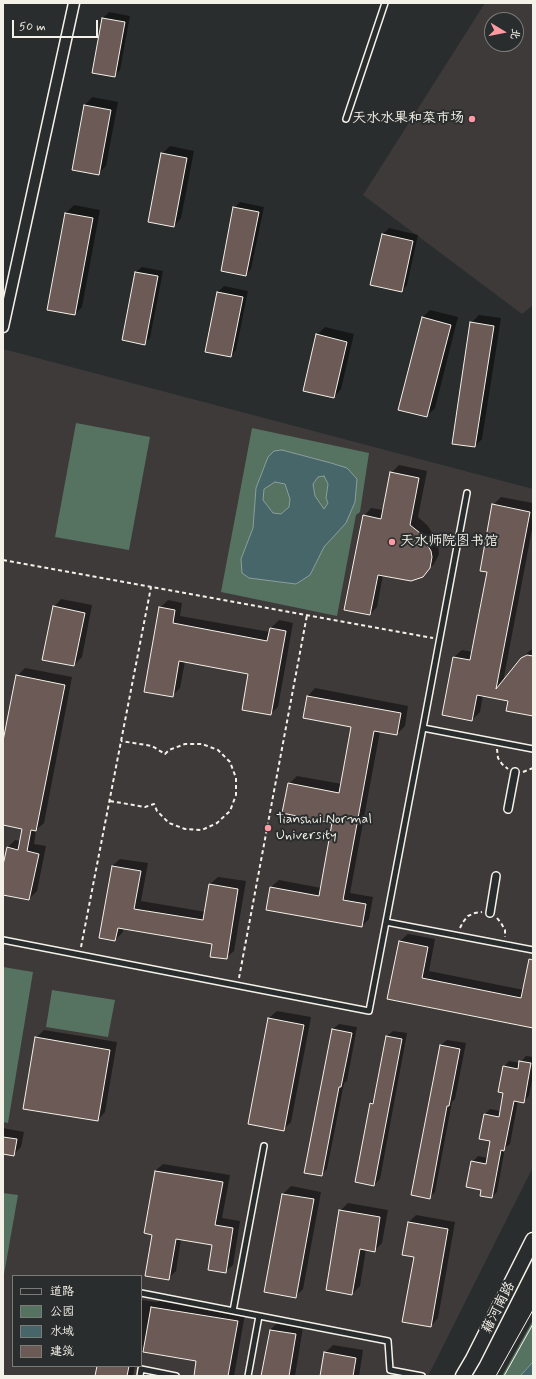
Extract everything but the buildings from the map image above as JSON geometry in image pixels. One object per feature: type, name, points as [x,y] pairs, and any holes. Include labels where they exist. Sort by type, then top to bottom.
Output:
[{"type":"main road","name":"藉河南路","points":[[463,1376],[477,1352],[533,1240]]},
{"type":"street","points":[[3,327],[74,3]]},
{"type":"street","points":[[508,809],[515,772]]},
{"type":"street","points":[[490,914],[496,876]]},
{"type":"lane","points":[[346,118],[385,3]]},
{"type":"lane","points":[[3,940],[370,1011],[467,493]]},
{"type":"lane","points":[[423,728],[533,749]]},
{"type":"lane","points":[[386,922],[533,950]]},
{"type":"lane","points":[[233,1311],[264,1146]]},
{"type":"lane","points":[[142,1293],[388,1341],[390,1370],[422,1376]]},
{"type":"lane","points":[[248,1376],[259,1316]]},
{"type":"lane","points":[[140,1376],[141,1369],[176,1376]]},
{"type":"path","points":[[3,560],[440,639]]},
{"type":"path","points":[[80,955],[151,587]]},
{"type":"path","points":[[237,985],[308,615]]},
{"type":"path","points":[[110,801],[145,807],[154,804],[157,811],[169,823],[185,829],[202,830],[217,823],[230,811],[236,795],[236,778],[230,762],[218,750],[202,744],[185,744],[169,750],[165,754],[152,746],[121,741]]},
{"type":"path","points":[[459,936],[460,928],[468,916],[482,912],[496,917],[502,923],[505,937],[504,944]]},
{"type":"shaded area","name":"天水水果和菜市场","points":[[485,3],[533,3],[533,305],[522,314],[363,195]]},
{"type":"shaded area","name":"Tianshui Normal University","points":[[3,349],[533,489],[533,1167],[428,1376],[3,1376]]},
{"type":"green space","points":[[76,423],[150,437],[129,550],[55,537]]},
{"type":"green space","points":[[252,428],[369,453],[360,512],[356,515],[337,616],[221,592]]},
{"type":"green space","points":[[3,967],[33,972],[8,1123],[3,1122]]},
{"type":"green space","points":[[52,990],[115,1000],[108,1037],[46,1027]]},
{"type":"green space","points":[[3,1193],[18,1195],[3,1280]]},
{"type":"green space","points":[[533,1320],[533,1362],[520,1376],[502,1376]]},
{"type":"water","points":[[282,450],[347,468],[357,479],[355,502],[346,523],[324,547],[310,575],[296,584],[249,578],[242,573],[241,559],[253,528],[256,488],[268,457],[274,451]],"holes":[[[324,476],[328,484],[326,498],[328,503],[324,509],[315,496],[313,484],[318,477]],[[275,482],[285,484],[290,499],[289,507],[281,514],[273,513],[263,500],[264,489]]]},
{"type":"water","points":[[533,1362],[533,1376],[520,1376]]},
{"type":"tram line","points":[[496,1376],[533,1310]]},
{"type":"tram line","points":[[504,1376],[533,1324]]},
{"type":"place","name":"天水水果和菜市场","points":[[472,119]]},
{"type":"place","name":"天水师院图书馆","points":[[392,542]]},
{"type":"place","name":"Tianshui Normal University","points":[[268,828]]}]
